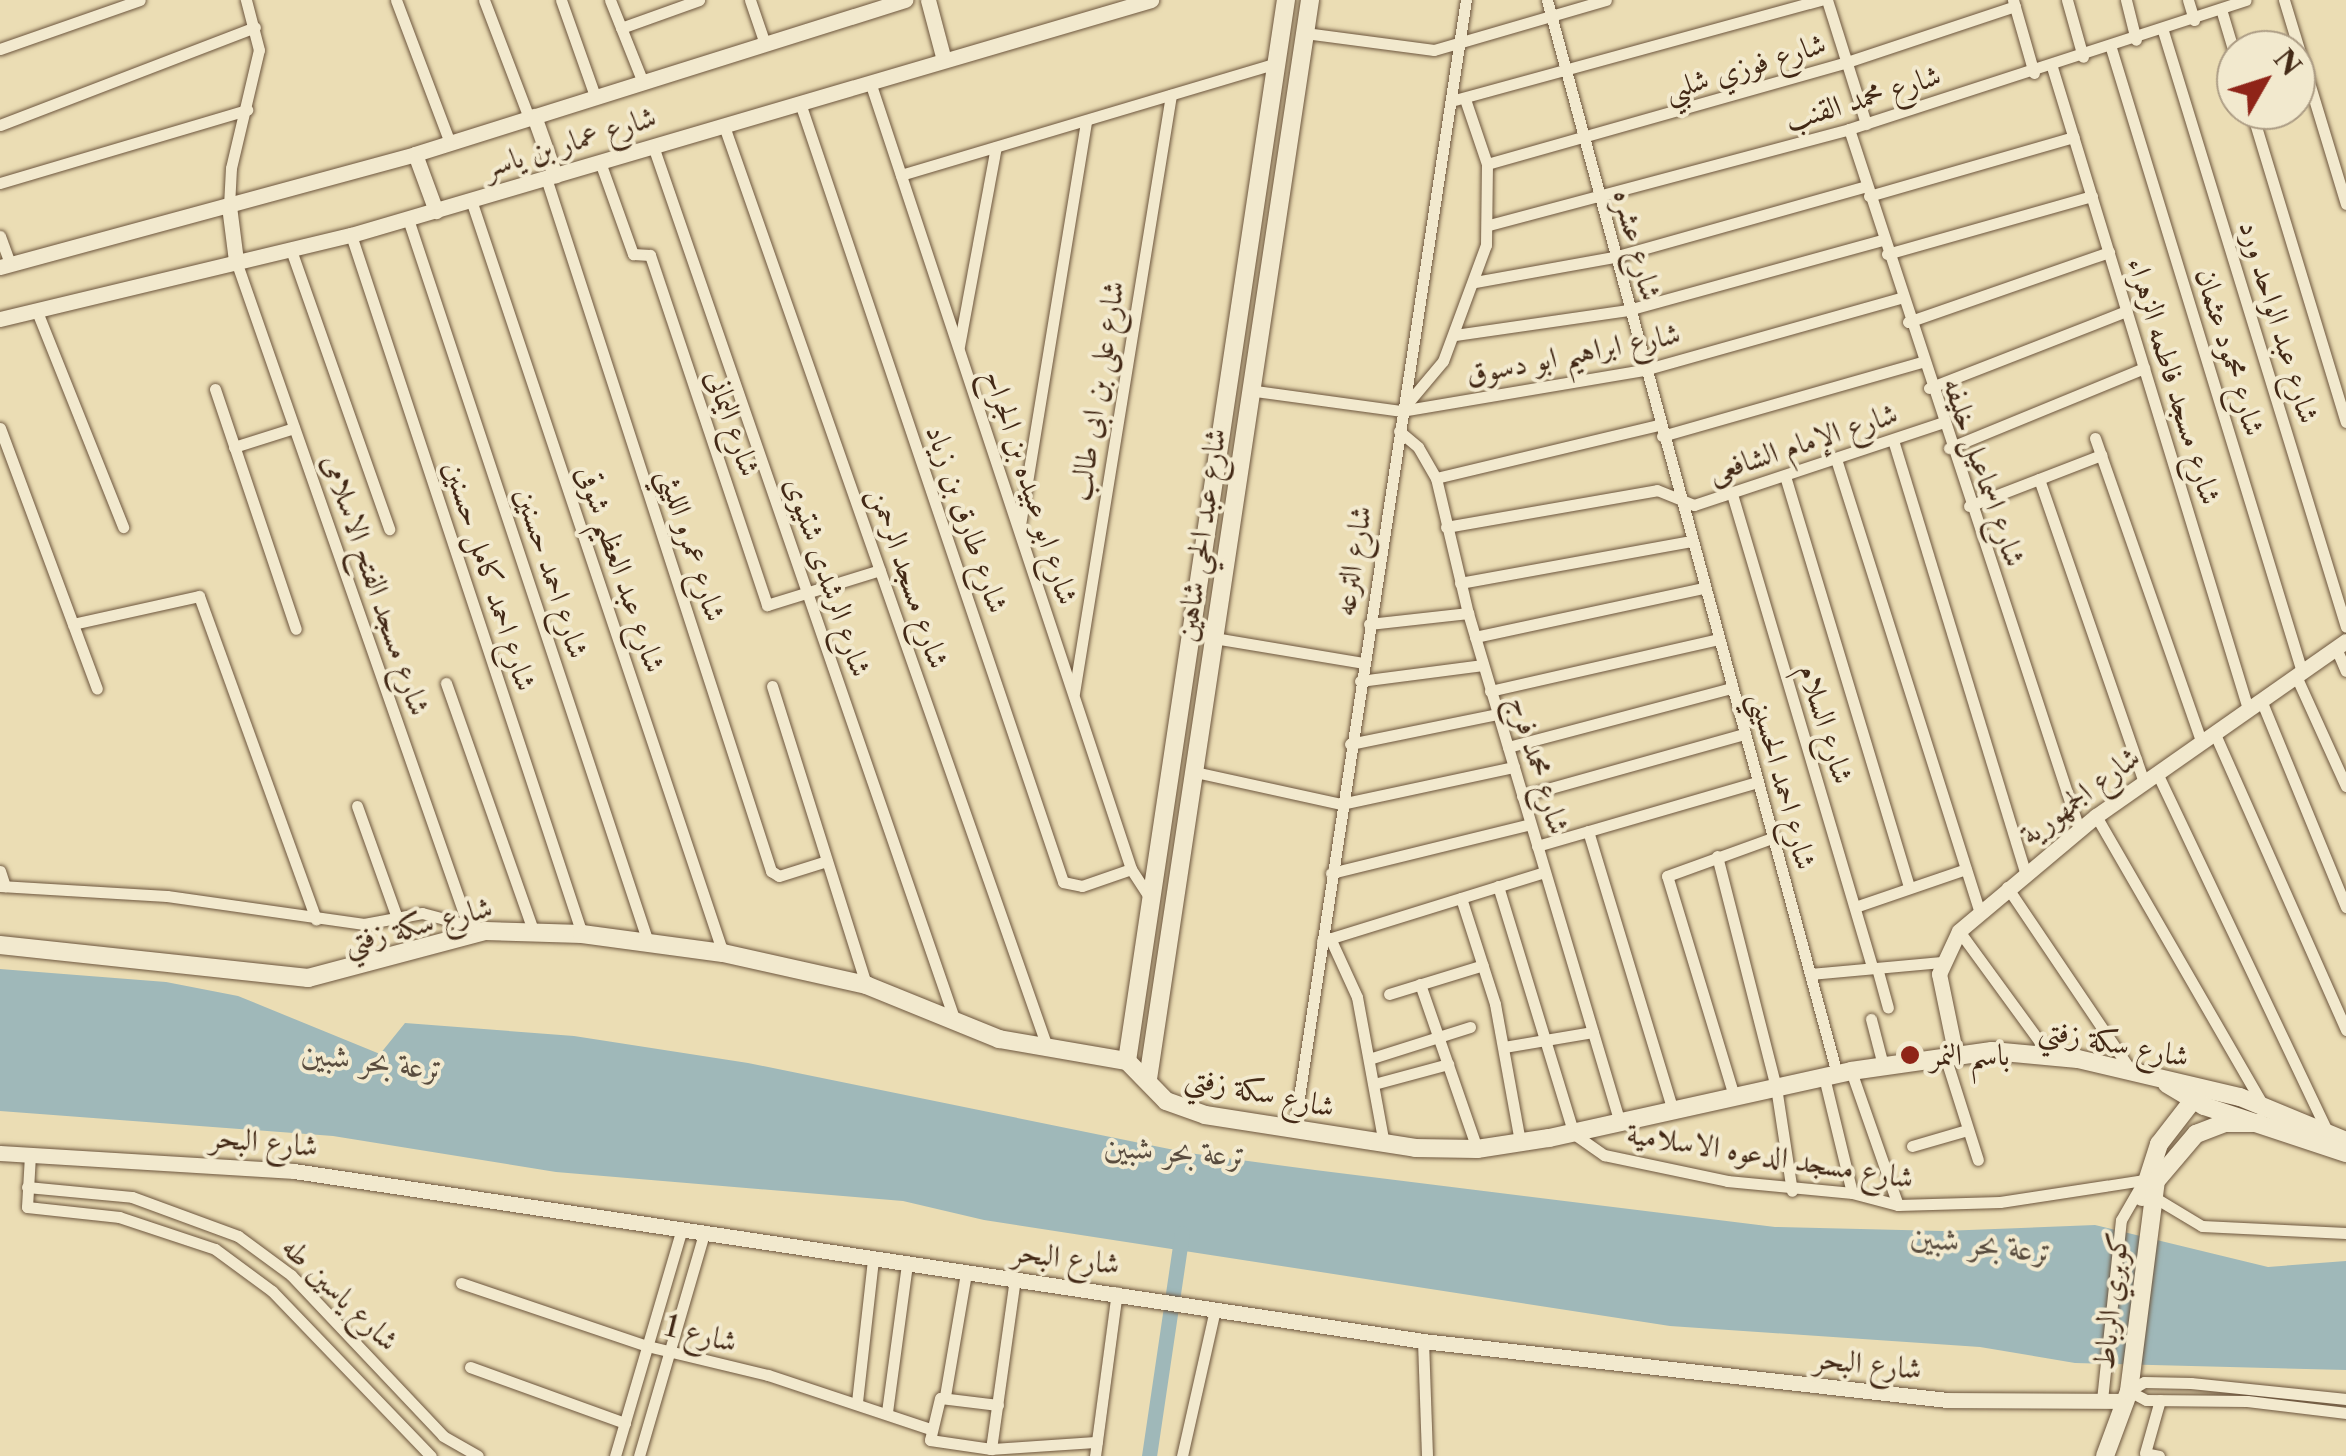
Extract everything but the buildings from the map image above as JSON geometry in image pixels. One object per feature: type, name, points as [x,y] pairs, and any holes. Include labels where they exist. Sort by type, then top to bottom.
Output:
[{"type":"main road","name":"شارع عبد الحي شاهين","points":[[1127,1060],[1154,904],[1286,0]]},
{"type":"main road","name":"شارع عبد الحي شاهين","points":[[1148,1078],[1196,772],[1248,390],[1310,0]]},
{"type":"main road","name":"شارع سكة زفتي","points":[[0,945],[308,978],[476,928],[648,942],[724,953],[866,985],[956,1025],[1047,1047],[1127,1060],[1166,1101],[1184,1109],[1384,1144],[1476,1149],[1574,1134],[1776,1086],[1950,1052],[2050,1056],[2132,1072],[2197,1095],[2262,1103],[2346,1141]]},
{"type":"main road","points":[[2148,1188],[2165,1132],[2197,1095],[2258,1122],[2346,1153]]},
{"type":"main road","points":[[2148,1188],[2172,1154],[2196,1134],[2224,1124],[2258,1122]]},
{"type":"main road","name":"كوبري الرباط","points":[[2106,1456],[2129,1389],[2148,1222],[2148,1188]]},
{"type":"street","points":[[0,49],[140,0]]},
{"type":"street","points":[[236,261],[228,188],[260,50],[246,0]]},
{"type":"street","points":[[396,0],[450,143]]},
{"type":"street","points":[[484,0],[532,117],[551,177]]},
{"type":"street","points":[[562,0],[595,96]]},
{"type":"street","points":[[610,0],[642,80]]},
{"type":"street","points":[[621,28],[699,0]]},
{"type":"street","points":[[750,0],[764,40]]},
{"type":"street","name":"شارع عمار بن ياسر","points":[[5,266],[415,154],[764,40],[905,0]]},
{"type":"street","points":[[928,0],[944,60]]},
{"type":"street","name":"شارع عمار بن ياسر","points":[[0,319],[351,235],[1152,0]]},
{"type":"street","name":"شارع الترعه","points":[[1294,1130],[1326,939],[1331,872],[1398,431],[1458,100],[1459,44],[1466,0]]},
{"type":"street","name":"شارع عشره","points":[[1547,0],[1680,502]]},
{"type":"street","points":[[1305,33],[1410,49],[1459,44],[1606,0]]},
{"type":"street","points":[[1402,411],[1433,378],[1454,336],[1475,282],[1490,226],[1487,164],[1458,100],[1566,74],[1824,0],[1866,124]]},
{"type":"street","points":[[2067,0],[2082,57]]},
{"type":"street","points":[[2126,0],[2136,40]]},
{"type":"street","points":[[2188,0],[2194,20]]},
{"type":"street","name":"شارع محمد القنب","points":[[1490,226],[1600,200],[1866,124],[2136,40],[2246,0]]},
{"type":"street","points":[[2284,0],[2346,204]]},
{"type":"street","points":[[2014,3],[2034,73]]},
{"type":"street","name":"شارع فوزي شلبي","points":[[1487,164],[1584,141],[1847,62],[2014,3]]},
{"type":"street","points":[[2221,9],[2227,30]]},
{"type":"street","points":[[0,125],[255,27]]},
{"type":"street","name":"شارع عبد الواحد ورد","points":[[2163,31],[2346,627]]},
{"type":"street","name":"شارع محمود عثمان","points":[[2111,48],[2299,674],[2346,786]]},
{"type":"street","points":[[900,175],[1277,63]]},
{"type":"street","name":"شارع مسجد فاطمه الزهراء","points":[[2052,67],[2144,368],[2255,705],[2346,907]]},
{"type":"street","name":"شارع ابو عبيده بن الجراح","points":[[870,82],[1132,869],[1154,904]]},
{"type":"street","name":"شارع على بن ابى طالب","points":[[1074,696],[1170,95]]},
{"type":"street","name":"شارع طارق بن زياد","points":[[800,103],[1063,882],[1082,886],[1132,869]]},
{"type":"street","points":[[0,184],[247,110]]},
{"type":"street","points":[[1019,531],[1086,120]]},
{"type":"street","name":"شارع مسجد الرحمن","points":[[724,126],[1047,1047]]},
{"type":"street","name":"شارع اسماعيل خليفه","points":[[1849,129],[1929,388],[2079,829]]},
{"type":"street","points":[[2257,130],[2346,422]]},
{"type":"street","points":[[1475,282],[1614,257],[2074,136]]},
{"type":"street","name":"شارع الرشدى شتيوى","points":[[653,146],[956,1025]]},
{"type":"street","points":[[958,350],[996,147]]},
{"type":"street","points":[[415,154],[436,211]]},
{"type":"street","name":"شارع اليمانى","points":[[600,162],[633,254],[650,255],[768,604],[880,570]]},
{"type":"street","name":"شارع عمرو الليثي","points":[[551,177],[772,871],[779,876],[827,861]]},
{"type":"street","points":[[1887,254],[2092,196]]},
{"type":"street","name":"شارع عبد العظيم شوقى","points":[[472,200],[724,953]]},
{"type":"street","name":"شارع احمد حسنين","points":[[408,219],[648,942]]},
{"type":"street","name":"شارع احمد كامل حسنين","points":[[351,235],[582,934]]},
{"type":"street","points":[[0,236],[5,266]]},
{"type":"street","points":[[1454,336],[1628,310],[1883,240]]},
{"type":"street","points":[[291,250],[390,529]]},
{"type":"street","points":[[1908,322],[2109,252]]},
{"type":"street","name":"شارع مسجد الفتح الاسلامى","points":[[236,261],[476,928]]},
{"type":"street","name":"شارع ابراهيم ابو دسوق","points":[[1248,390],[1402,411],[1644,370],[1901,298]]},
{"type":"street","points":[[36,309],[123,527]]},
{"type":"street","points":[[1929,388],[2127,311]]},
{"type":"street","points":[[1436,478],[1660,431],[1921,362]]},
{"type":"street","points":[[1949,448],[2144,368]]},
{"type":"street","points":[[215,389],[296,629]]},
{"type":"street","name":"شارع الإمام الشافعى","points":[[1446,527],[1658,490],[1694,505],[1941,423]]},
{"type":"street","points":[[0,428],[97,689]]},
{"type":"street","points":[[234,447],[294,428]]},
{"type":"street","name":"شارع محمد فرج","points":[[1398,431],[1418,447],[1436,478],[1474,636],[1620,1122]]},
{"type":"street","points":[[2095,438],[2208,736],[2346,1030]]},
{"type":"street","points":[[1893,440],[2025,871]]},
{"type":"street","points":[[1969,506],[2101,455]]},
{"type":"street","points":[[1836,459],[1979,911]]},
{"type":"street","points":[[1785,476],[1908,888]]},
{"type":"street","points":[[2039,479],[2151,777],[2326,1129]]},
{"type":"street","name":"شارع السلام","points":[[1732,494],[1888,1008]]},
{"type":"street","name":"شارع احمد الحسيني","points":[[1680,502],[1837,1074]]},
{"type":"street","points":[[1460,582],[1691,541]]},
{"type":"street","points":[[1474,636],[1704,588]]},
{"type":"street","points":[[72,624],[199,596],[316,920]]},
{"type":"street","points":[[1369,624],[1468,613]]},
{"type":"street","points":[[1214,638],[1363,664]]},
{"type":"street","points":[[1490,690],[1718,639]]},
{"type":"street","points":[[2341,645],[2346,671]]},
{"type":"street","name":"شارع الجمهورية","points":[[1941,962],[1959,931],[2025,871],[2096,816],[2341,645]]},
{"type":"street","points":[[1360,681],[1483,664]]},
{"type":"street","points":[[446,683],[533,930]]},
{"type":"street","points":[[772,686],[866,985]]},
{"type":"street","points":[[1508,747],[1732,688]]},
{"type":"street","points":[[1350,744],[1498,714]]},
{"type":"street","points":[[1522,796],[1744,734]]},
{"type":"street","points":[[1196,772],[1341,804],[1514,767]]},
{"type":"street","points":[[1537,846],[1757,782]]},
{"type":"street","points":[[358,806],[397,918]]},
{"type":"street","points":[[2096,816],[2262,1103]]},
{"type":"street","points":[[1331,872],[1530,824]]},
{"type":"street","points":[[1588,831],[1674,1111]]},
{"type":"street","points":[[1734,1096],[1667,876],[1772,838]]},
{"type":"street","points":[[1717,856],[1776,1086],[1792,1191]]},
{"type":"street","points":[[1855,907],[1966,869]]},
{"type":"street","points":[[0,872],[2,886],[167,896],[364,924],[422,913],[476,928]]},
{"type":"street","points":[[1384,1144],[1352,980],[1326,939],[1545,872]]},
{"type":"street","points":[[1498,886],[1574,1134]]},
{"type":"street","points":[[2007,887],[2132,1072]]},
{"type":"street","points":[[1461,898],[1504,1047],[1520,1142]]},
{"type":"street","points":[[1959,931],[2050,1056]]},
{"type":"street","points":[[1810,974],[1941,962],[1939,987],[1950,1052],[1967,1130],[1978,1160]]},
{"type":"street","points":[[1389,994],[1483,965]]},
{"type":"street","points":[[1420,984],[1476,1149]]},
{"type":"street","points":[[1871,1019],[1883,1065]]},
{"type":"street","points":[[1369,1059],[1470,1027]]},
{"type":"street","points":[[1504,1047],[1593,1032]]},
{"type":"street","points":[[1374,1084],[1448,1064]]},
{"type":"street","points":[[1837,1074],[1852,1193]]},
{"type":"street","points":[[1837,1074],[1898,1205]]},
{"type":"street","points":[[1912,1146],[1967,1130]]},
{"type":"street","name":"شارع مسجد الدعوه الاسلامية","points":[[1574,1134],[1615,1158],[1792,1191],[1852,1193],[1898,1205],[2000,1202],[2148,1188]]},
{"type":"street","name":"شارع البحر","points":[[0,1153],[294,1171],[1423,1341],[1947,1400],[2102,1400],[2129,1389]]},
{"type":"street","name":"شارع ياسين طه","points":[[30,1155],[26,1203],[31,1209],[144,1223],[214,1249],[272,1291],[430,1456]]},
{"type":"street","name":"شارع ياسين طه","points":[[27,1187],[132,1198],[238,1236],[291,1275],[442,1436],[478,1456]]},
{"type":"street","points":[[2102,1400],[2122,1220],[2148,1188],[2202,1226],[2346,1233]]},
{"type":"street","points":[[615,1456],[682,1229]]},
{"type":"street","points":[[638,1456],[704,1233]]},
{"type":"street","points":[[857,1402],[873,1260]]},
{"type":"street","points":[[887,1412],[907,1266]]},
{"type":"street","points":[[930,1429],[944,1396],[966,1273]]},
{"type":"street","points":[[1015,1279],[991,1449],[1097,1442]]},
{"type":"street","name":"شارع 1","points":[[461,1283],[649,1347],[887,1412],[930,1429],[934,1442],[991,1449]]},
{"type":"street","points":[[1095,1456],[1117,1292]]},
{"type":"street","points":[[1182,1456],[1215,1310]]},
{"type":"street","points":[[1423,1341],[1426,1456]]},
{"type":"street","points":[[470,1367],[625,1422]]},
{"type":"street","points":[[2129,1389],[2144,1382],[2191,1383],[2346,1399]]},
{"type":"street","points":[[2129,1389],[2160,1400],[2346,1413]]},
{"type":"street","points":[[944,1396],[998,1405]]},
{"type":"street","points":[[2150,1455],[2160,1400]]},
{"type":"water","name":"ترعة بحر شبين","points":[[0,969],[166,982],[238,996],[380,1054],[405,1023],[574,1036],[748,1063],[1189,1153],[1315,1170],[1775,1227],[1943,1231],[2095,1225],[2268,1267],[2346,1261],[2346,1370],[2075,1363],[1980,1347],[1670,1326],[984,1220],[903,1201],[556,1172],[333,1136],[0,1111]]},
{"type":"waterway","points":[[1149,1456],[1182,1233]]},
{"type":"place","name":"باسم النمر","points":[[1910,1055]]}]
